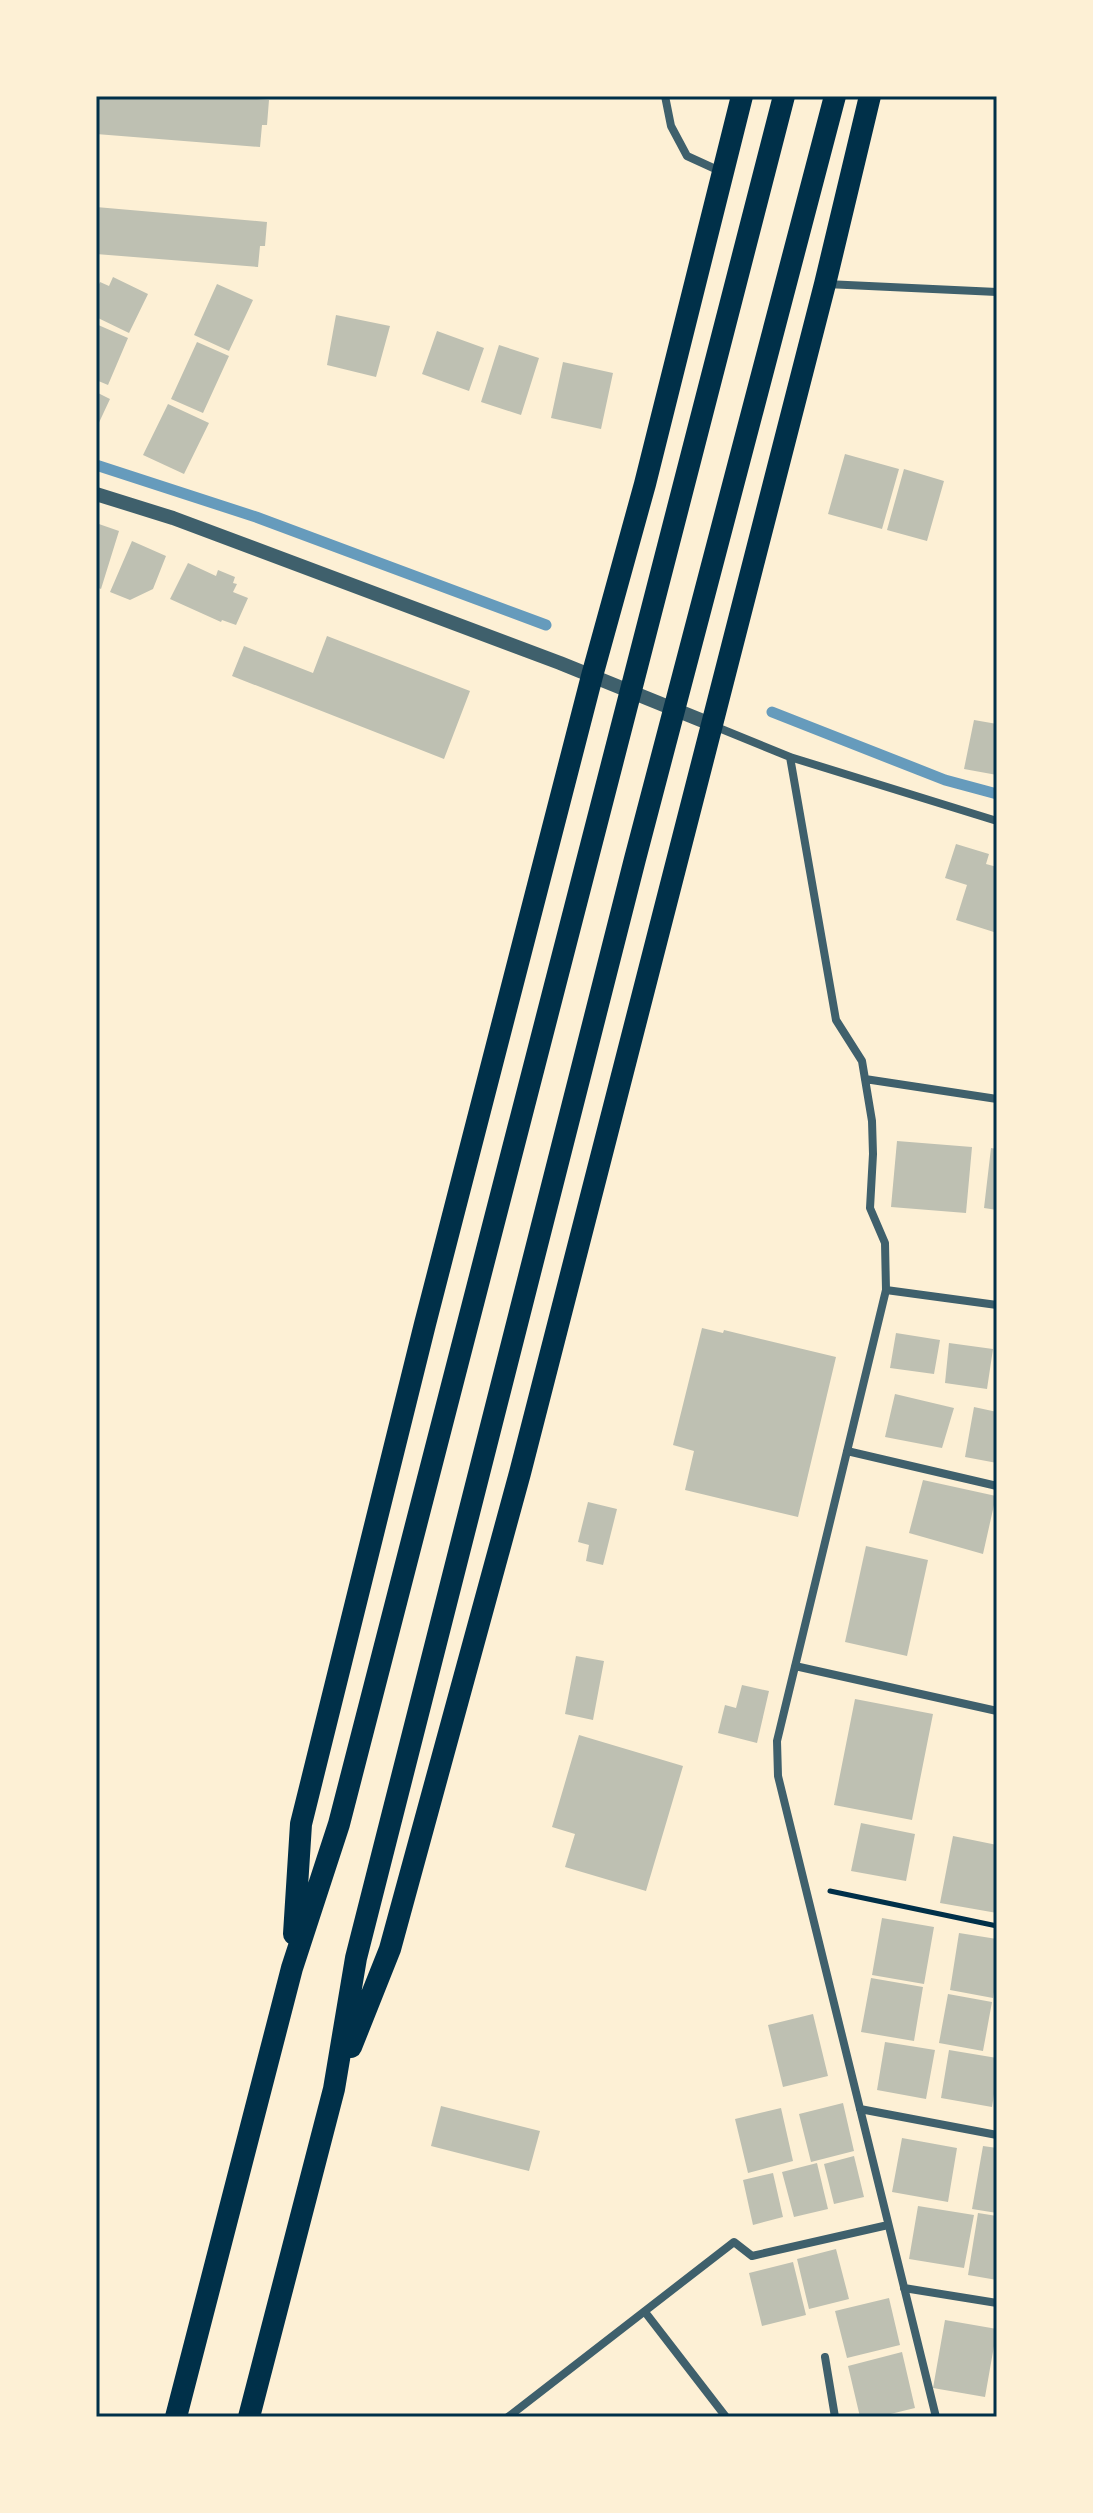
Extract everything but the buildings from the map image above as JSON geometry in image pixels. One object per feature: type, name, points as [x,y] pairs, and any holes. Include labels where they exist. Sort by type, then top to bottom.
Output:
[{"type":"highway","points":[[292,1968],[301,1824],[425,1324],[592,676],[645,484],[742,96]]},
{"type":"highway","points":[[176,2417],[292,1968],[339,1824],[784,96]]},
{"type":"highway","points":[[249,2417],[334,2089],[356,1958],[635,859],[835,96]]},
{"type":"highway","points":[[334,2089],[390,1949],[520,1473],[713,725],[870,96]]},
{"type":"street","points":[[665,96],[671,126],[687,156],[722,172]]},
{"type":"street","points":[[825,284],[997,292]]},
{"type":"street","points":[[96,494],[173,518],[592,676],[790,757],[997,821]]},
{"type":"street","points":[[790,757],[836,1020],[862,1061],[872,1121],[870,1208],[885,1243],[886,1290],[777,1741],[778,1776],[936,2417]]},
{"type":"street","points":[[865,1079],[997,1099]]},
{"type":"street","points":[[886,1290],[997,1305]]},
{"type":"street","points":[[847,1451],[997,1486]]},
{"type":"street","points":[[795,1666],[997,1711]]},
{"type":"street","points":[[860,2109],[997,2135]]},
{"type":"street","points":[[508,2417],[734,2242],[752,2256],[888,2225]]},
{"type":"street","points":[[904,2288],[997,2303]]},
{"type":"street","points":[[645,2312],[726,2417]]},
{"type":"street","points":[[825,2357],[835,2417]]},
{"type":"path","points":[[804,1886],[997,1926]]},
{"type":"waterway","points":[[96,465],[256,517],[546,625]]},
{"type":"waterway","points":[[772,712],[945,780],[997,794]]}]
